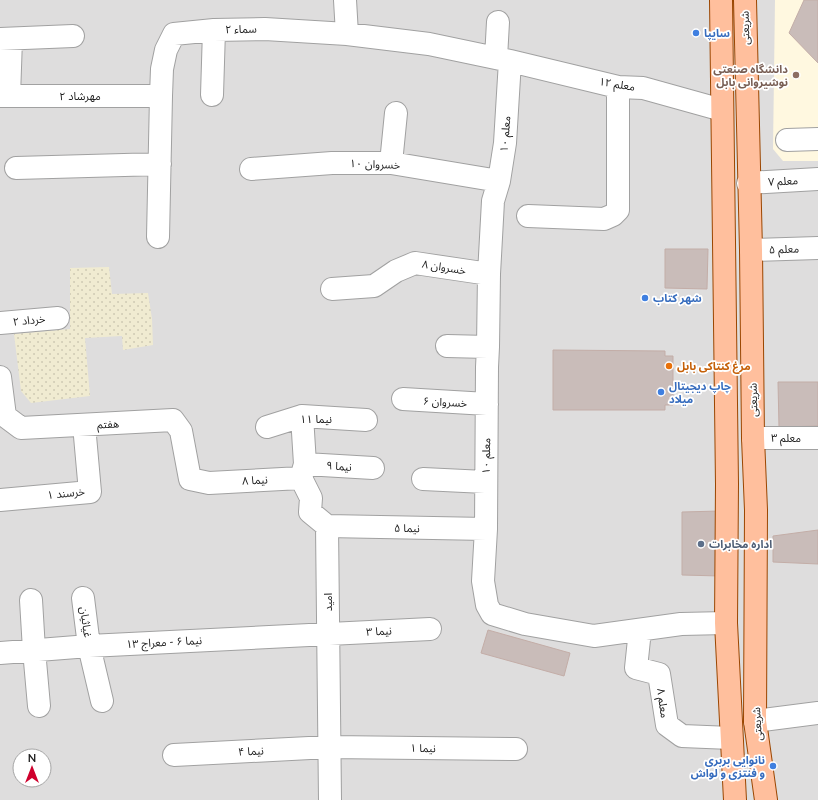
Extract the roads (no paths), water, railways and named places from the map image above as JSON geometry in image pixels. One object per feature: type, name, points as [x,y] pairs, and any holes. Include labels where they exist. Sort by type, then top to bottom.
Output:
[{"type":"main road","points":[[721,0],[727,510],[726,623],[731,738],[736,800]]},
{"type":"main road","name":"شریعتی","points":[[744,0],[751,250],[753,438],[756,510],[755,721],[766,800]]},
{"type":"main road","points":[[727,510],[756,510]]},
{"type":"street","points":[[345,0],[347,34]]},
{"type":"street","name":"معلم ۱۰","points":[[498,22],[503,59],[505,143],[499,181],[493,201],[489,274],[488,347],[486,366],[486,529],[483,581],[487,605],[492,614],[525,624],[594,636],[680,624],[726,623]]},
{"type":"street","name":"سماء ۲","points":[[158,237],[162,69],[166,50],[174,34],[214,30],[264,29],[347,34],[429,44],[503,59]]},
{"type":"street","points":[[212,94],[214,30]]},
{"type":"street","points":[[4,96],[6,39],[73,36]]},
{"type":"street","name":"معلم ۱۲","points":[[503,59],[618,87],[642,88],[722,110]]},
{"type":"street","points":[[528,216],[604,219],[613,215],[618,210],[618,87]]},
{"type":"street","name":"مهرشاد ۲","points":[[4,96],[161,96]]},
{"type":"street","points":[[390,163],[396,113]]},
{"type":"street","points":[[787,140],[818,139]]},
{"type":"street","name":"خسروان ۱۰","points":[[251,169],[332,163],[390,163],[499,181]]},
{"type":"street","points":[[16,168],[160,164]]},
{"type":"street","name":"معلم ۷","points":[[748,183],[818,179]]},
{"type":"street","name":"معلم ۵","points":[[751,250],[818,248]]},
{"type":"street","name":"خسروان ۸","points":[[332,289],[374,286],[396,271],[415,263],[489,274]]},
{"type":"street","name":"خرداد ۲","points":[[0,323],[58,318]]},
{"type":"street","points":[[447,346],[488,347]]},
{"type":"street","name":"هفتم","points":[[0,377],[5,416],[21,428],[84,426],[173,420],[181,431],[190,479],[209,483]]},
{"type":"street","name":"خسروان ۶","points":[[403,399],[487,404]]},
{"type":"street","points":[[302,416],[303,471],[311,498],[310,512],[327,526]]},
{"type":"street","name":"نیما ۱۱","points":[[267,427],[302,416],[366,420]]},
{"type":"street","name":"خرسند ۱","points":[[0,500],[90,492],[84,426]]},
{"type":"street","name":"معلم ۳","points":[[753,438],[818,438]]},
{"type":"street","name":"نیما ۹","points":[[303,471],[373,468]]},
{"type":"street","name":"نیما ۸","points":[[209,483],[303,471]]},
{"type":"street","points":[[423,478],[485,482]]},
{"type":"street","name":"نیما ۵","points":[[327,526],[486,529]]},
{"type":"street","name":"امید","points":[[327,526],[330,800]]},
{"type":"street","name":"غیاثیان","points":[[83,598],[89,646],[102,702]]},
{"type":"street","points":[[31,600],[39,706]]},
{"type":"street","name":"نیما ۳","points":[[328,634],[430,628]]},
{"type":"street","name":"معلم ۸","points":[[640,630],[636,668],[659,674],[667,725],[682,736],[731,738]]},
{"type":"street","name":"نیما ۶ - معراج ۱۳","points":[[0,653],[89,646],[328,634]]},
{"type":"street","points":[[755,721],[818,713]]},
{"type":"street","name":"نیما ۱","points":[[329,747],[516,749]]},
{"type":"street","name":"نیما ۴","points":[[174,755],[329,747]]},
{"type":"place","name":"سایپا","points":[[696,33]]},
{"type":"place","name":"دانشگاه صنعتی نوشیروانی بابل","points":[[796,75]]},
{"type":"place","name":"شهر کتاب","points":[[645,298]]},
{"type":"place","name":"مرغ کنتاکی بابل","points":[[669,366]]},
{"type":"place","name":"چاپ دیجیتال میلاد","points":[[661,392]]},
{"type":"place","name":"اداره مخابرات","points":[[701,544]]},
{"type":"place","name":"نانوایی بربری و فنتزی و لواش","points":[[773,766]]}]
